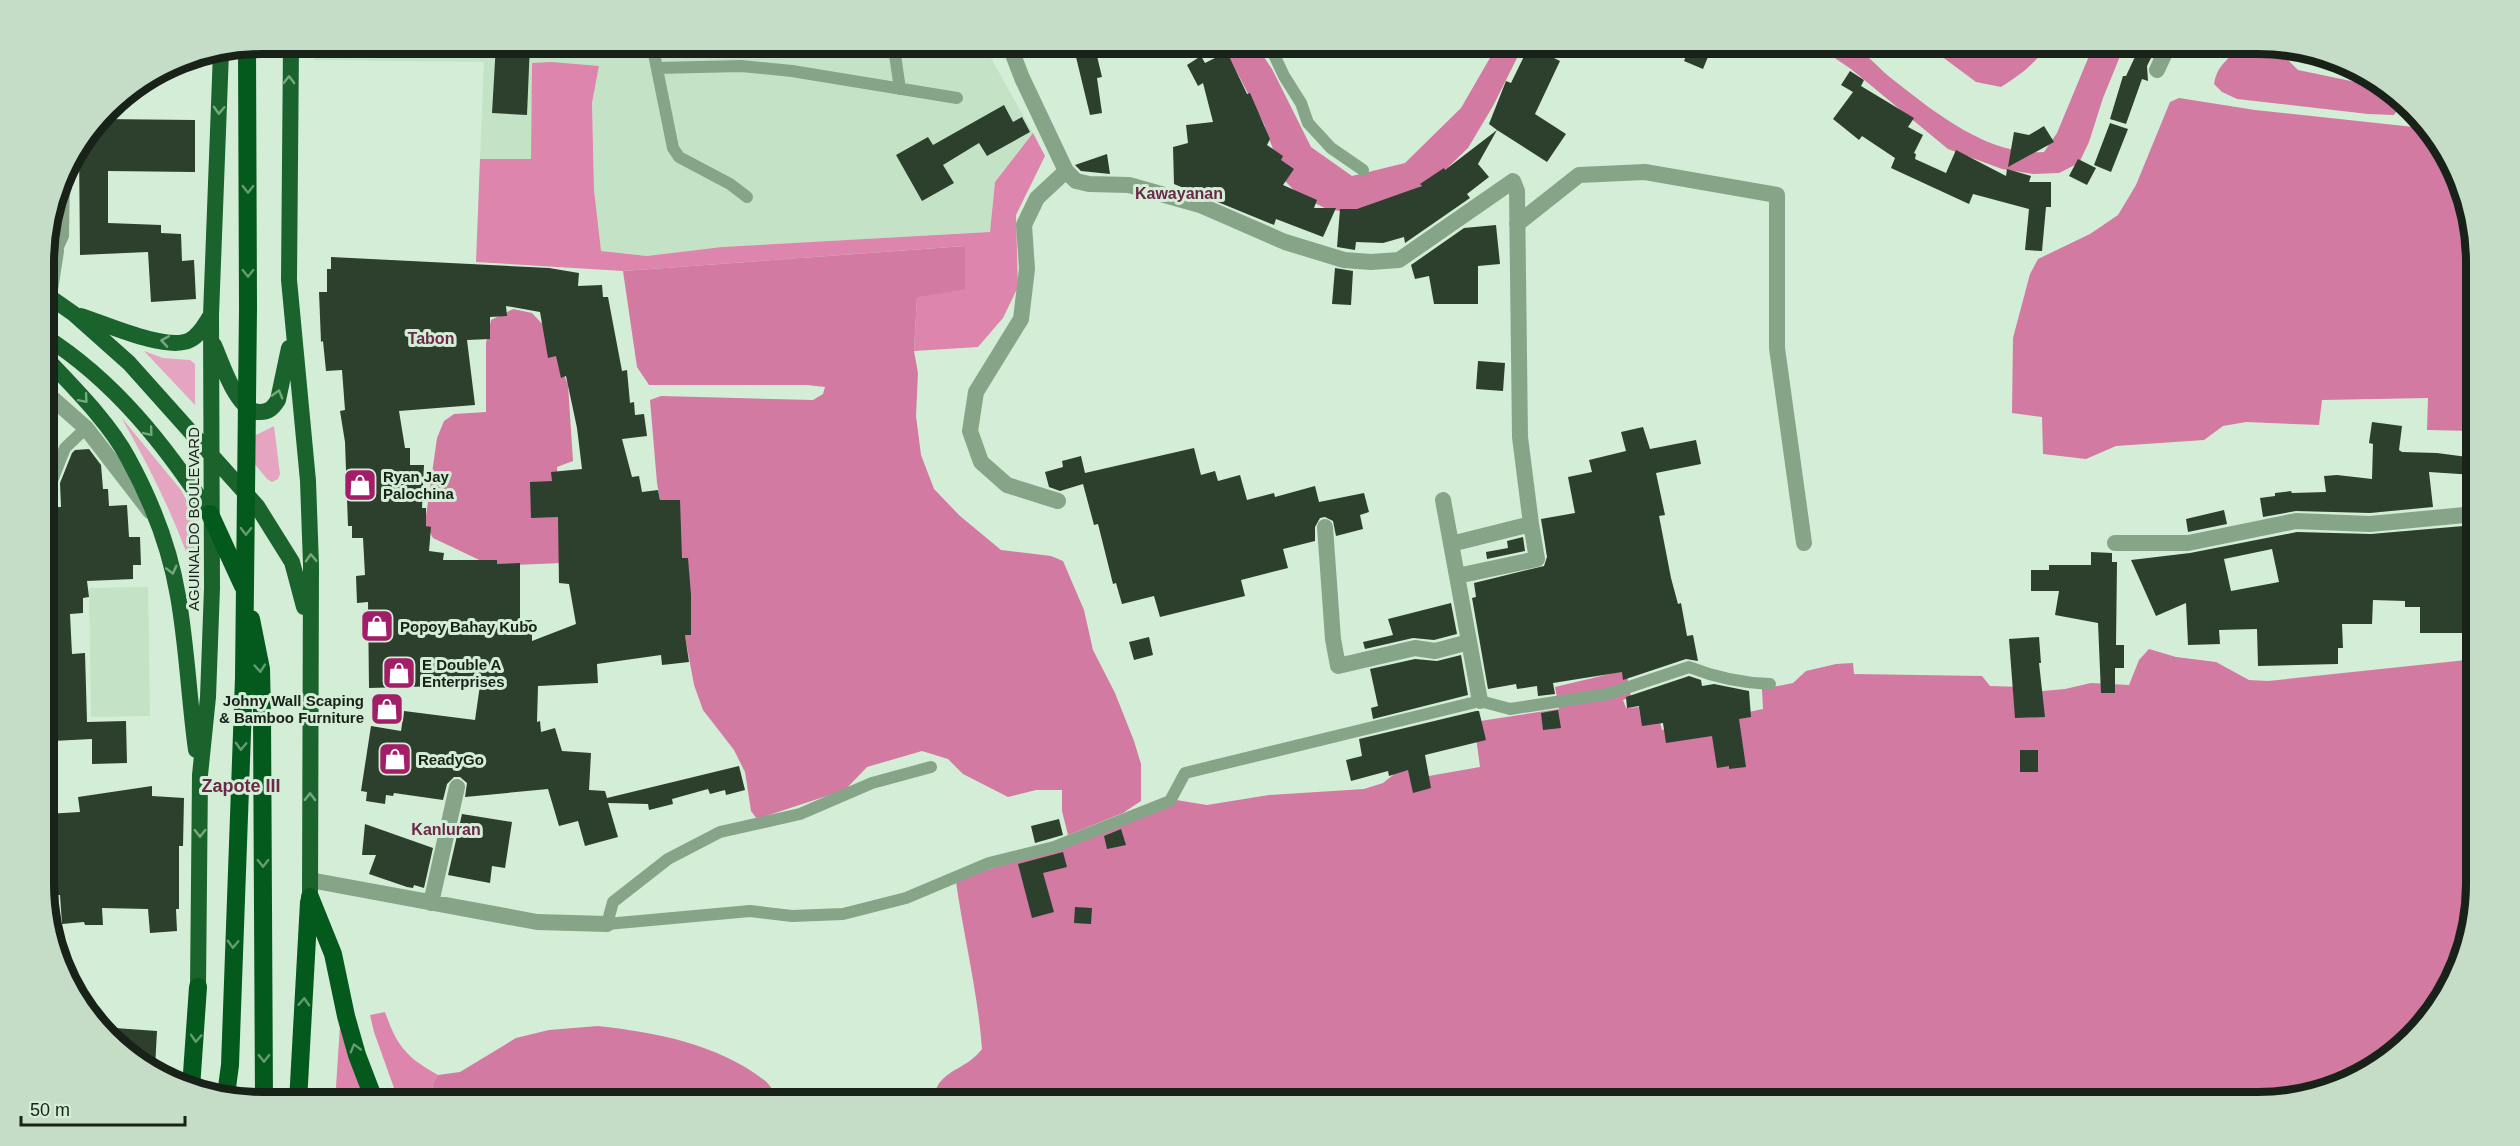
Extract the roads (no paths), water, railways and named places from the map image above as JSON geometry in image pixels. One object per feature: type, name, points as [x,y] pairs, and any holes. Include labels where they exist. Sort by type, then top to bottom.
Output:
[{"type":"highway","points":[[227,1089],[230,1055],[235,865],[244,678],[247,54]]},
{"type":"highway","points":[[291,54],[289,280],[292,335],[308,493],[311,638],[310,889],[299,1092]]},
{"type":"highway","name":"AGUINALDO BOULEVARD","points":[[198,987],[200,775],[210,650],[212,588],[211,315],[221,58]]},
{"type":"highway","points":[[54,300],[74,314],[129,363],[257,506],[284,546],[298,581],[311,638]]},
{"type":"highway","points":[[74,314],[174,343],[196,336],[211,315]]},
{"type":"highway","points":[[211,340],[240,402],[245,408],[262,412],[268,411],[278,400],[292,335]]},
{"type":"highway","points":[[54,343],[80,361],[129,408],[191,485],[210,514],[242,585],[256,637],[261,669],[264,1092]]},
{"type":"highway","points":[[54,367],[88,403],[128,457],[156,519],[178,594],[200,775]]},
{"type":"highway","points":[[310,889],[333,954],[346,1016],[357,1055],[371,1092]]},
{"type":"highway","points":[[192,1080],[198,987]]},
{"type":"street","points":[[1014,54],[1022,78],[1066,171],[1076,181],[1089,184],[1129,185],[1200,205],[1285,242],[1344,260],[1399,260],[1513,181],[1517,191],[1520,437],[1537,559],[1457,576]]},
{"type":"street","points":[[2157,70],[2164,54]]},
{"type":"street","points":[[1058,501],[1007,485],[981,462],[970,431],[976,392],[1021,319],[1027,269],[1024,225],[1037,198],[1066,171]]},
{"type":"street","points":[[1517,224],[1579,175],[1645,172],[1777,195],[1777,348],[1804,543]]},
{"type":"street","points":[[54,400],[86,428],[156,519]]},
{"type":"street","points":[[1443,500],[1480,701]]},
{"type":"street","points":[[2115,543],[2188,543],[2296,521],[2370,524],[2466,515]]},
{"type":"street","points":[[1451,544],[1531,524]]},
{"type":"street","points":[[1325,527],[1333,639],[1338,666],[1415,648],[1435,651],[1469,642]]},
{"type":"street","points":[[431,903],[457,787]]},
{"type":"street","points":[[310,889],[431,903],[537,922],[607,924]]},
{"type":"lane","points":[[654,54],[673,148],[679,156],[730,184],[747,197]]},
{"type":"lane","points":[[894,54],[900,89]]},
{"type":"lane","points":[[1274,54],[1301,103],[1308,123],[1331,148],[1363,170]]},
{"type":"lane","points":[[657,68],[741,66],[834,77],[957,98]]},
{"type":"lane","points":[[55,243],[63,236],[64,200]]},
{"type":"lane","points":[[54,476],[65,448],[86,428]]},
{"type":"lane","points":[[931,767],[872,783],[800,814],[720,832],[668,858],[613,902],[607,924],[750,911],[792,916],[843,914],[906,898],[989,863],[1054,847],[1170,801],[1185,772],[1480,701],[1510,709],[1608,694],[1689,667],[1718,678],[1770,684]]},
{"type":"place","name":"Ryan Jay Palochina","points":[[360,485]]},
{"type":"place","name":"Popoy Bahay Kubo","points":[[377,626]]},
{"type":"place","name":"E Double A Enterprises","points":[[399,673]]},
{"type":"place","name":"Johny Wall Scaping & Bamboo Furniture","points":[[387,709]]},
{"type":"place","name":"ReadyGo","points":[[395,759]]},
{"type":"district","name":"Kawayanan","points":[[1179,193]]},
{"type":"district","name":"Tabon","points":[[431,338]]},
{"type":"district","name":"Zapote III","points":[[241,786]]},
{"type":"district","name":"Kanluran","points":[[446,829]]}]
